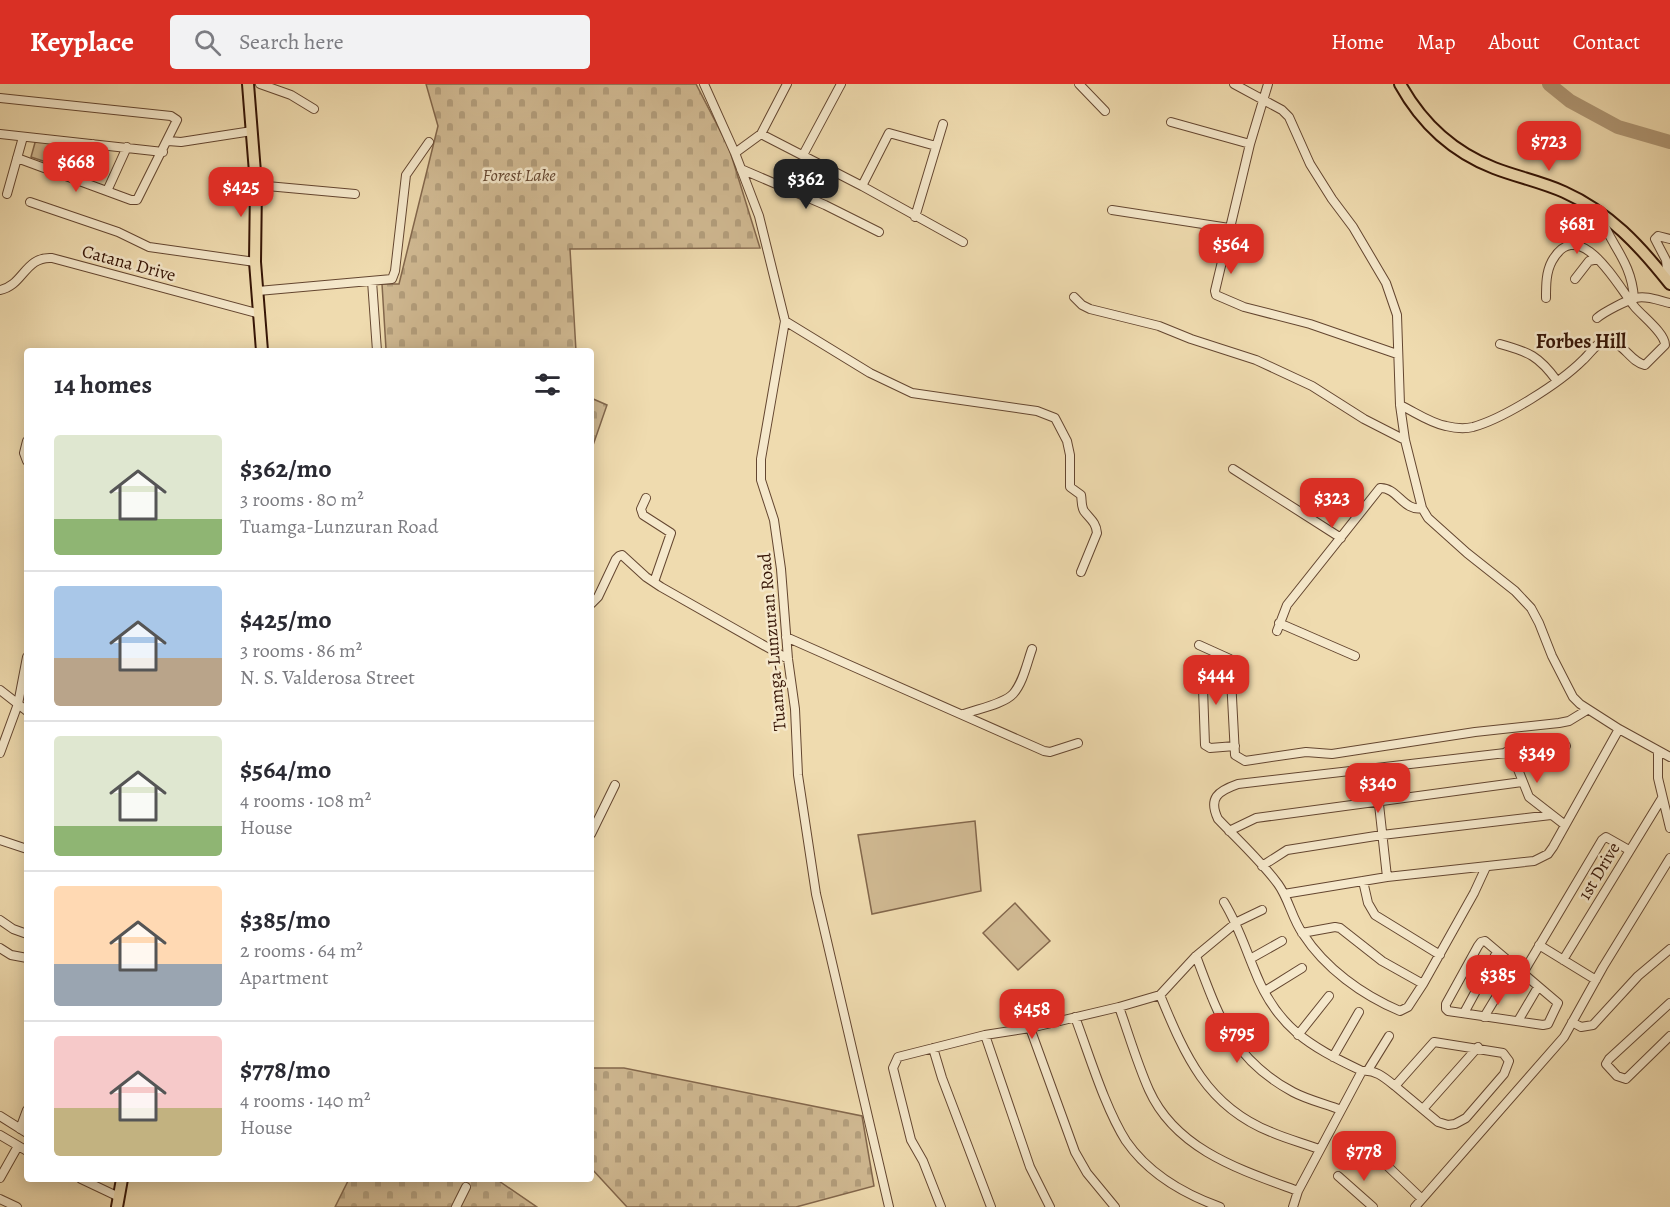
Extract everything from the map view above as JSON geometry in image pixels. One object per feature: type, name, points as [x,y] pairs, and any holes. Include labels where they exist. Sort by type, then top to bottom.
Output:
[{"type":"main road","points":[[248,84],[256,185],[255,262],[262,348]]},
{"type":"main road","points":[[1400,84],[1419,113],[1444,139],[1493,168],[1563,191],[1599,212],[1644,251],[1669,282]]},
{"type":"main road","points":[[118,1202],[121,1182]]},
{"type":"street","points":[[260,84],[291,95],[314,109]]},
{"type":"street","points":[[291,95],[293,84]]},
{"type":"street","name":"Tuamga-Lunzuran Road","points":[[704,84],[735,153],[759,216],[785,321],[761,459],[761,480],[774,520],[781,570],[788,659],[795,709],[798,775],[816,894],[889,1207]]},
{"type":"street","points":[[735,153],[761,134],[787,84]]},
{"type":"street","points":[[803,155],[841,84]]},
{"type":"street","points":[[1079,84],[1105,111]]},
{"type":"street","points":[[1234,84],[1282,110],[1289,117],[1310,164],[1377,265],[1392,299],[1396,315],[1400,405],[1405,440],[1422,508],[1428,518],[1515,591],[1531,608],[1552,657],[1573,697],[1587,710],[1670,757]]},
{"type":"street","points":[[1268,84],[1229,228],[1216,295],[1244,307],[1310,324],[1397,354]]},
{"type":"street","points":[[0,98],[171,116],[177,120],[137,200],[131,200],[17,158]]},
{"type":"street","points":[[1171,122],[1250,144]]},
{"type":"street","points":[[915,217],[943,124]]},
{"type":"street","points":[[168,141],[181,142],[252,131]]},
{"type":"street","points":[[862,186],[890,133],[936,146]]},
{"type":"street","points":[[0,134],[163,152]]},
{"type":"street","points":[[761,134],[963,242]]},
{"type":"street","points":[[7,194],[23,137]]},
{"type":"street","points":[[258,291],[372,281],[390,279],[394,276],[406,175],[429,142]]},
{"type":"street","points":[[77,180],[93,144]]},
{"type":"street","points":[[107,191],[127,147]]},
{"type":"street","points":[[741,169],[825,205],[879,232]]},
{"type":"street","points":[[256,185],[355,194]]},
{"type":"street","points":[[30,202],[118,232],[149,247],[255,262]]},
{"type":"street","points":[[1112,210],[1229,228]]},
{"type":"street","points":[[1599,212],[1606,232],[1628,266],[1633,282],[1632,299]]},
{"type":"street","points":[[1669,282],[1666,260],[1655,239],[1658,236],[1670,239]]},
{"type":"street","points":[[1400,405],[1446,426],[1472,427],[1492,419],[1568,374],[1604,341],[1611,341],[1618,345],[1643,365],[1647,364],[1663,348],[1665,342],[1663,336],[1644,318],[1632,299],[1590,250],[1571,246],[1559,252],[1548,269],[1546,297]]},
{"type":"street","name":"Catana Drive","points":[[0,290],[8,288],[42,257],[260,315]]},
{"type":"street","points":[[1575,279],[1589,261],[1598,259]]},
{"type":"street","points":[[372,281],[377,348]]},
{"type":"street","points":[[1074,297],[1090,309],[1159,326],[1256,360],[1312,386],[1364,419],[1405,440]]},
{"type":"street","points":[[1597,318],[1605,311],[1632,299],[1644,297],[1670,303]]},
{"type":"street","points":[[785,321],[870,373],[912,393],[1037,411],[1055,417],[1067,441],[1070,455],[1070,487],[1081,495],[1083,509],[1093,519],[1097,528],[1081,572]]},
{"type":"street","points":[[1500,344],[1527,352],[1535,357],[1545,364],[1557,381]]},
{"type":"street","points":[[1233,470],[1341,538]]},
{"type":"street","points":[[1355,656],[1278,627],[1287,605],[1382,487],[1388,489],[1410,507],[1422,508]]},
{"type":"street","points":[[646,498],[641,509],[643,515],[671,533],[654,582]]},
{"type":"street","points":[[594,600],[598,597],[619,555],[626,558],[654,582],[788,659]]},
{"type":"street","points":[[786,637],[1044,751],[1050,752],[1078,744]]},
{"type":"street","points":[[1199,645],[1230,659],[1235,755],[1245,761],[1306,752],[1332,754],[1475,732],[1569,721],[1587,710]]},
{"type":"street","points":[[964,714],[1006,699],[1013,694],[1032,649]]},
{"type":"street","points":[[1202,660],[1205,745],[1210,748],[1235,746]]},
{"type":"street","points":[[0,753],[18,704],[24,673]]},
{"type":"street","points":[[0,690],[24,709]]},
{"type":"street","points":[[1284,894],[1387,877],[1534,861],[1543,857],[1548,854],[1619,729]]},
{"type":"street","points":[[1485,867],[1474,893],[1423,984],[1406,1009],[1400,1011],[1336,973],[1302,933],[1277,882],[1218,819],[1214,800],[1224,789],[1238,784],[1566,746]]},
{"type":"street","points":[[1506,752],[1515,762],[1529,797],[1565,825]]},
{"type":"street","points":[[1658,752],[1658,778],[1670,828]]},
{"type":"street","points":[[1375,768],[1387,877]]},
{"type":"street","points":[[1229,831],[1256,818],[1522,782]]},
{"type":"street","points":[[594,828],[615,785]]},
{"type":"street","name":"1st Drive","points":[[1563,960],[1662,798]]},
{"type":"street","points":[[1262,866],[1287,850],[1382,835],[1551,815]]},
{"type":"street","points":[[1523,973],[1602,840],[1606,837],[1610,838],[1629,850]]},
{"type":"street","points":[[0,840],[24,848]]},
{"type":"street","points":[[1415,1207],[1564,1037],[1670,858]]},
{"type":"street","points":[[1364,881],[1368,903],[1375,915],[1440,955]]},
{"type":"street","points":[[1224,902],[1237,922],[1250,959],[1275,1012],[1298,1035],[1333,1057],[1379,1074],[1438,1122],[1448,1125],[1466,1118],[1504,1074],[1509,1065],[1507,1056],[1478,1047],[1434,1042],[1395,1086]]},
{"type":"street","points":[[941,1207],[923,1161],[911,1140],[893,1068],[898,1057],[986,1035],[1030,1028],[1119,1007],[1160,995],[1196,956],[1237,922],[1262,910]]},
{"type":"street","points":[[0,920],[24,933]]},
{"type":"street","points":[[1302,933],[1340,928],[1382,961],[1423,984]]},
{"type":"street","points":[[1250,959],[1282,941]]},
{"type":"street","points":[[1487,942],[1523,973],[1558,1004],[1549,1022],[1545,1025],[1448,1011],[1446,1004],[1480,943],[1487,942]]},
{"type":"street","points":[[1539,945],[1596,980]]},
{"type":"street","points":[[0,948],[15,956],[24,958]]},
{"type":"street","points":[[1572,1022],[1581,1027],[1593,1024],[1638,976],[1670,949]]},
{"type":"street","points":[[1464,1013],[1497,952]]},
{"type":"street","points":[[1196,956],[1222,1024],[1239,1048],[1257,1067],[1282,1085],[1296,1093],[1341,1110]]},
{"type":"street","points":[[1484,1017],[1515,966]]},
{"type":"street","points":[[1265,991],[1302,968]]},
{"type":"street","points":[[1518,1021],[1538,987]]},
{"type":"street","points":[[1160,995],[1191,1063],[1202,1082],[1219,1099],[1270,1132],[1319,1149]]},
{"type":"street","points":[[1298,1035],[1329,996]]},
{"type":"street","points":[[1670,1003],[1606,1064],[1617,1076],[1626,1079],[1670,1036]]},
{"type":"street","points":[[1119,1007],[1150,1091],[1162,1112],[1178,1130],[1198,1147],[1215,1157],[1298,1191]]},
{"type":"street","points":[[1333,1057],[1359,1012]]},
{"type":"street","points":[[1075,1017],[1113,1115],[1127,1141],[1160,1176],[1195,1197],[1220,1207]]},
{"type":"street","points":[[1030,1028],[1075,1152],[1088,1173],[1115,1207]]},
{"type":"street","points":[[986,1035],[1030,1167],[1050,1207]]},
{"type":"street","points":[[1293,1207],[1298,1191],[1319,1149],[1365,1070],[1389,1036]]},
{"type":"street","points":[[1422,1109],[1478,1047]]},
{"type":"street","points":[[933,1048],[942,1078],[991,1207]]},
{"type":"street","points":[[0,1116],[24,1131]]},
{"type":"street","points":[[0,1135],[24,1149]]},
{"type":"street","points":[[1359,1139],[1422,1199]]},
{"type":"street","points":[[0,1178],[18,1146]]},
{"type":"street","points":[[1338,1176],[1373,1207]]},
{"type":"street","points":[[86,1182],[118,1202]]},
{"type":"street","points":[[456,1207],[466,1187]]},
{"type":"street","points":[[0,1199],[17,1207]]},
{"type":"green space","name":"Forest Lake","points":[[426,84],[696,84],[729,148],[760,248],[570,249],[576,348],[386,348],[382,284],[399,284],[438,126]]},
{"type":"green space","points":[[36,139],[66,149],[61,167],[31,157]]},
{"type":"green space","points":[[594,399],[607,405],[594,442]]},
{"type":"green space","points":[[975,821],[981,891],[872,914],[858,835]]},
{"type":"green space","points":[[1015,903],[1050,941],[1018,970],[983,933]]},
{"type":"green space","points":[[594,1068],[624,1068],[862,1116],[874,1186],[796,1207],[627,1207],[594,1171]]},
{"type":"green space","points":[[348,1182],[500,1182],[537,1207],[335,1207]]},
{"type":"waterway","points":[[1549,84],[1570,101],[1618,127],[1670,142]]},
{"type":"district","name":"Forbes Hill","points":[[1581,341]]}]
